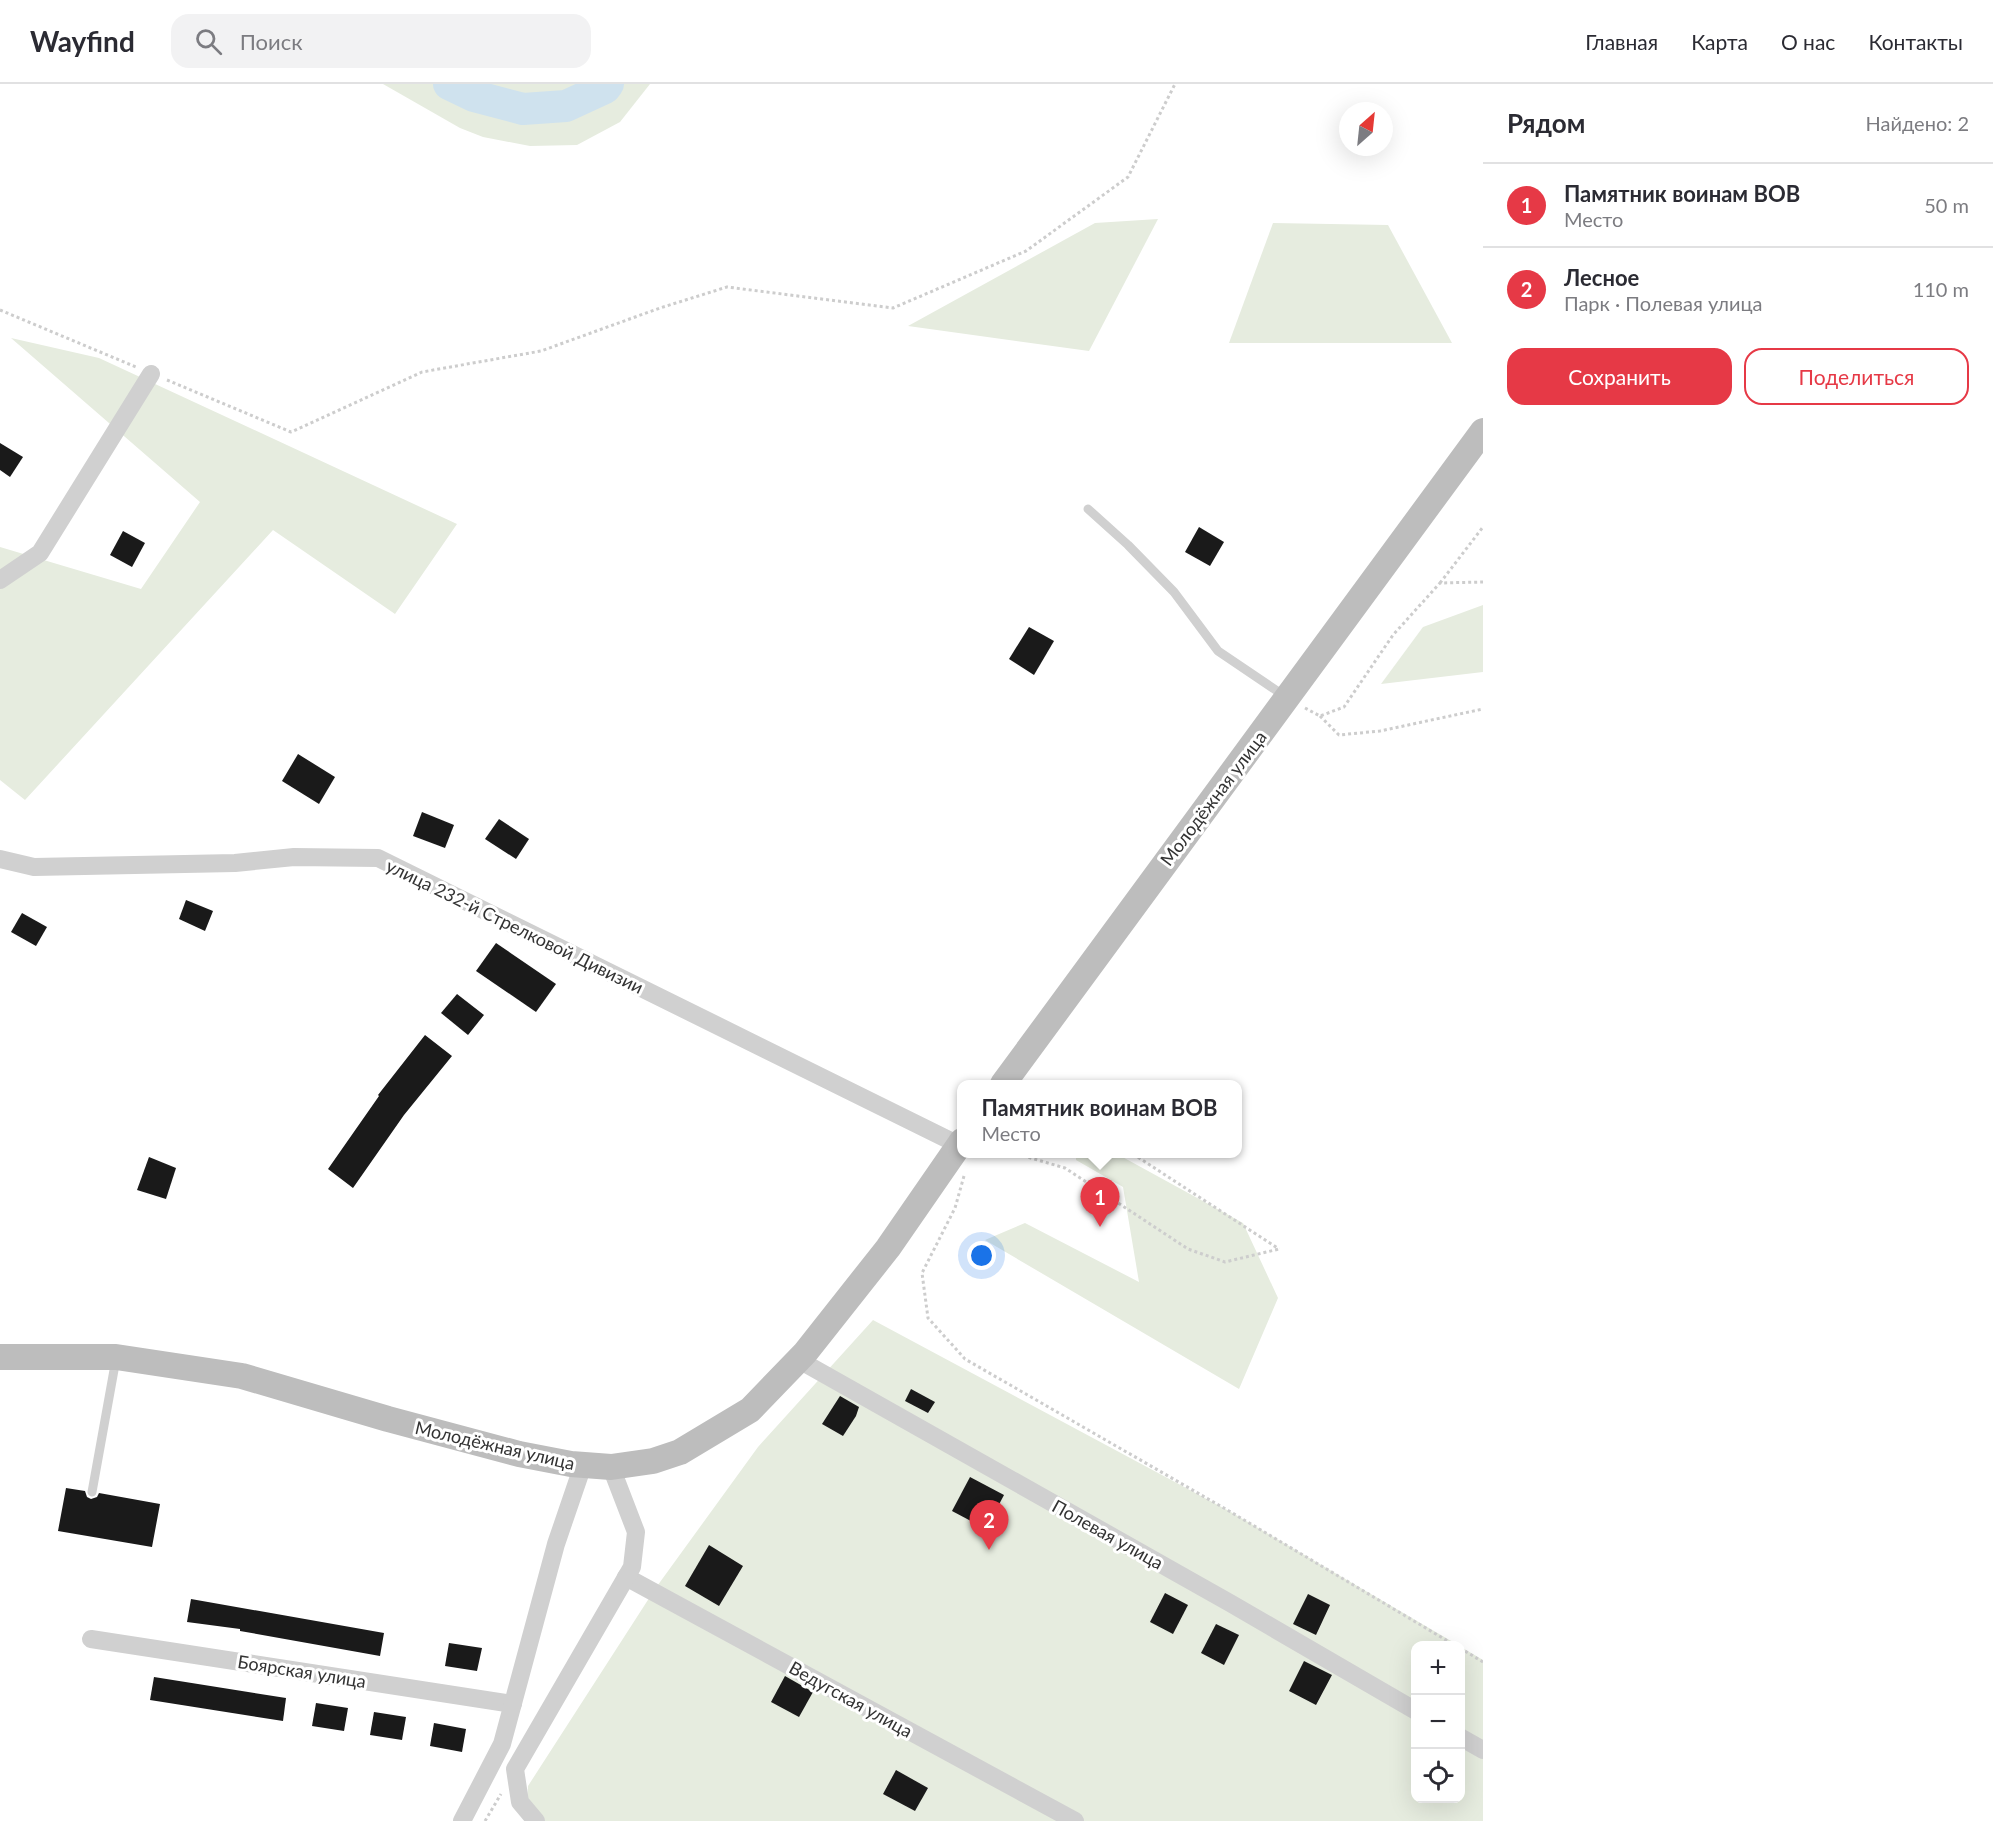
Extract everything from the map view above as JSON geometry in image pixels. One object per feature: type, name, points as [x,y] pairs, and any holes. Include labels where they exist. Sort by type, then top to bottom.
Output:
[{"type":"main road","name":"Молодёжная улица","points":[[1006,1080],[1483,431]]},
{"type":"main road","name":"Молодёжная улица","points":[[0,1357],[116,1357],[242,1376],[388,1419],[529,1456],[611,1467],[653,1461],[680,1452],[750,1410],[799,1360],[888,1248],[957,1147]]},
{"type":"street","points":[[0,580],[40,553],[152,374]]},
{"type":"street","name":"улица 232-й Стрелковой Дивизии","points":[[0,859],[34,867],[235,863],[294,857],[378,858],[957,1142]]},
{"type":"street","name":"Полевая улица","points":[[799,1360],[1230,1603],[1411,1708]]},
{"type":"street","points":[[462,1821],[502,1744],[556,1544],[583,1465]]},
{"type":"street","points":[[536,1821],[520,1802],[515,1769],[632,1567],[636,1532],[611,1467]]},
{"type":"street","name":"Ведугская улица","points":[[626,1577],[1076,1821]]},
{"type":"street","name":"Боярская улица","points":[[91,1639],[513,1704]]},
{"type":"street","points":[[1465,1739],[1483,1750]]},
{"type":"lane","points":[[1088,509],[1128,545],[1174,592],[1218,651],[1288,698]]},
{"type":"lane","points":[[92,1492],[116,1357]]},
{"type":"path","points":[[0,310],[291,432],[422,372],[541,351],[660,308],[727,287],[893,308],[1026,251],[1128,177],[1175,84]]},
{"type":"path","points":[[1320,716],[1344,707],[1393,635],[1440,584],[1483,527]]},
{"type":"path","points":[[1440,584],[1483,582]]},
{"type":"path","points":[[1288,698],[1320,716],[1339,735],[1380,731],[1483,709]]},
{"type":"path","points":[[962,1158],[965,1175],[955,1208],[922,1273],[928,1318],[964,1359],[1229,1510],[1448,1641]]},
{"type":"path","points":[[1031,1158],[1065,1168],[1188,1248],[1225,1262],[1279,1249],[1139,1158]]},
{"type":"path","points":[[1465,1651],[1483,1662]]},
{"type":"shaded area","points":[[383,84],[650,84],[620,122],[577,145],[530,146],[483,137],[460,128]]},
{"type":"shaded area","points":[[1158,219],[1089,351],[908,326],[1095,223]]},
{"type":"shaded area","points":[[1273,223],[1388,225],[1452,343],[1229,343]]},
{"type":"shaded area","points":[[11,338],[99,358],[457,524],[395,614],[273,530],[25,800],[0,780],[0,547],[141,589],[200,502]]},
{"type":"shaded area","points":[[1483,605],[1483,672],[1381,684],[1423,627]]},
{"type":"shaded area","points":[[1076,1158],[1124,1158],[1243,1223],[1278,1298],[1239,1389],[985,1240],[1025,1223],[1139,1282],[1123,1187]]},
{"type":"shaded area","points":[[873,1320],[1229,1511],[1451,1641],[1411,1641],[1411,1803],[1465,1803],[1465,1649],[1483,1660],[1483,1821],[526,1821],[528,1786],[655,1589],[758,1447]]},
{"type":"building","points":[[0,443],[23,457],[10,477],[0,470]]},
{"type":"building","points":[[1199,527],[1224,542],[1210,566],[1185,552]]},
{"type":"building","points":[[123,531],[145,543],[132,567],[110,555]]},
{"type":"building","points":[[1029,627],[1054,641],[1034,675],[1009,659]]},
{"type":"building","points":[[298,754],[335,777],[319,804],[282,781]]},
{"type":"building","points":[[422,812],[454,825],[445,848],[413,836]]},
{"type":"building","points":[[499,819],[529,839],[516,859],[485,839]]},
{"type":"building","points":[[186,900],[213,911],[205,931],[179,919]]},
{"type":"building","points":[[22,913],[47,927],[36,946],[11,932]]},
{"type":"building","points":[[496,943],[556,984],[536,1012],[476,971]]},
{"type":"building","points":[[457,994],[484,1015],[468,1035],[441,1013]]},
{"type":"building","points":[[425,1035],[452,1056],[404,1115],[353,1188],[328,1169],[378,1095]]},
{"type":"building","points":[[149,1157],[176,1168],[166,1199],[137,1190]]},
{"type":"building","points":[[911,1389],[935,1402],[928,1413],[905,1401]]},
{"type":"building","points":[[840,1396],[859,1407],[843,1436],[822,1424]]},
{"type":"building","points":[[970,1477],[1004,1495],[986,1529],[952,1511]]},
{"type":"building","points":[[66,1488],[85,1491],[87,1497],[91,1499],[97,1497],[99,1493],[160,1504],[152,1547],[58,1531]]},
{"type":"building","points":[[709,1545],[743,1566],[719,1606],[685,1586]]},
{"type":"building","points":[[1165,1593],[1188,1605],[1173,1634],[1150,1622]]},
{"type":"building","points":[[1308,1594],[1330,1605],[1316,1635],[1293,1624]]},
{"type":"building","points":[[191,1599],[384,1633],[380,1656],[240,1631],[240,1629],[187,1622]]},
{"type":"building","points":[[1216,1624],[1239,1635],[1224,1665],[1201,1653]]},
{"type":"building","points":[[449,1643],[482,1648],[477,1671],[445,1666]]},
{"type":"building","points":[[1304,1661],[1332,1675],[1316,1705],[1289,1691]]},
{"type":"building","points":[[785,1676],[813,1692],[799,1717],[771,1702]]},
{"type":"building","points":[[154,1677],[286,1698],[283,1721],[150,1700]]},
{"type":"building","points":[[316,1703],[348,1708],[344,1731],[312,1726]]},
{"type":"building","points":[[374,1712],[406,1717],[402,1740],[370,1735]]},
{"type":"building","points":[[434,1723],[466,1729],[462,1752],[430,1746]]},
{"type":"building","points":[[896,1770],[928,1788],[915,1811],[883,1794]]},
{"type":"waterway","points":[[449,84],[474,96],[523,109],[566,106],[605,88],[608,84]]},
{"type":"place","name":"Памятник воинам ВОВ","points":[[1100,1227]]},
{"type":"place","name":"Лесное","points":[[989,1550]]}]
